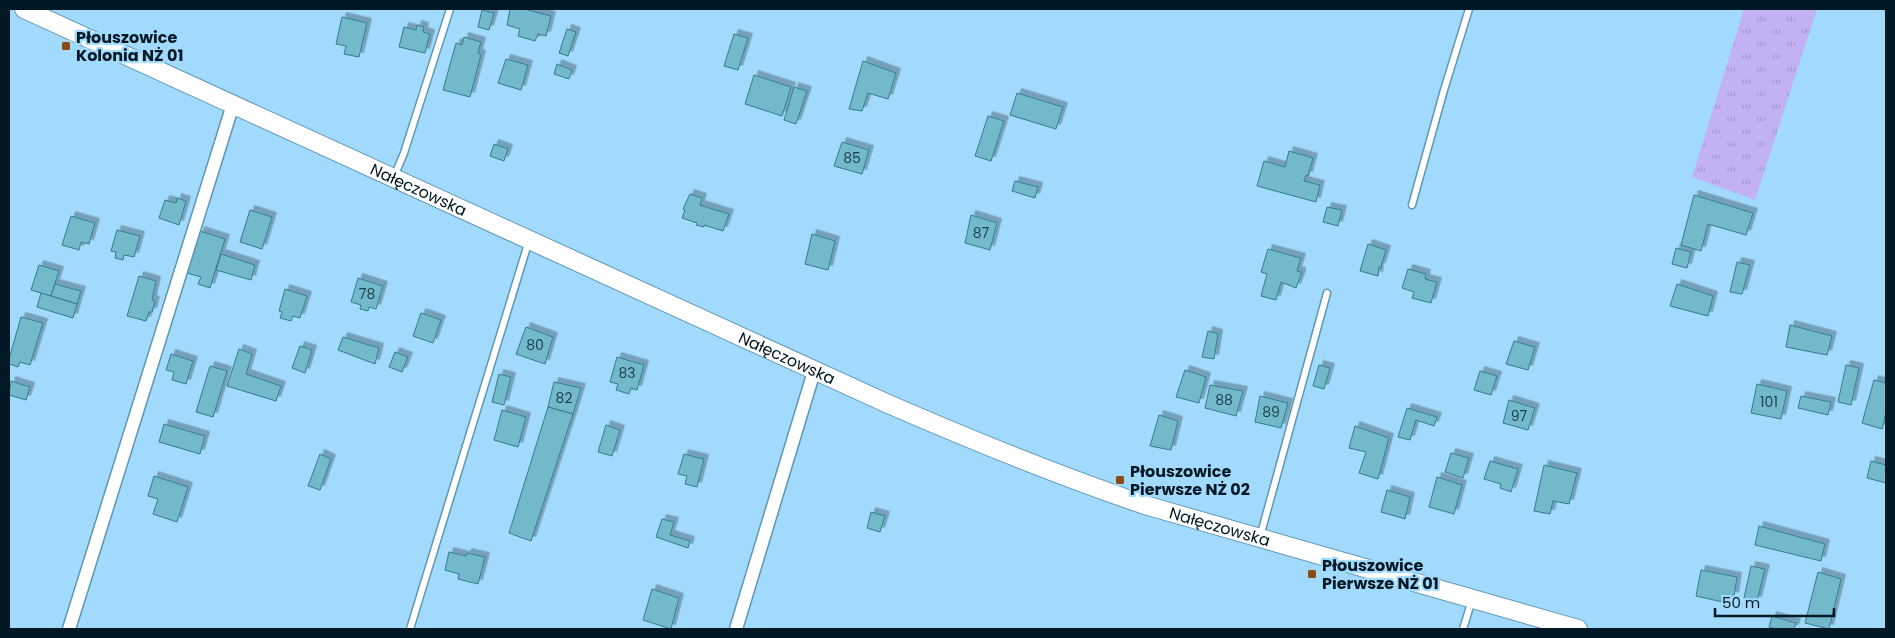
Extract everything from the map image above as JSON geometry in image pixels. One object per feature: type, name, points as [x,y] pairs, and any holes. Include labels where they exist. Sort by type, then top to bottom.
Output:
[{"type":"main road","name":"Nałęczowska","points":[[24,9],[816,371],[942,427],[1046,469],[1137,502],[1578,629]]},
{"type":"street","points":[[69,629],[230,114],[235,105]]},
{"type":"street","points":[[736,629],[812,378],[816,371]]},
{"type":"lane","points":[[394,178],[404,153],[450,9]]},
{"type":"lane","points":[[1412,205],[1469,9]]},
{"type":"lane","points":[[410,629],[526,247],[530,240]]},
{"type":"lane","points":[[1259,538],[1327,293]]},
{"type":"lane","points":[[1463,629],[1472,599]]},
{"type":"green space","points":[[1744,9],[1817,9],[1755,200],[1692,177]]},
{"type":"building","points":[[510,9],[524,9],[551,16],[546,36],[538,34],[535,41],[518,36],[520,29],[507,25]]},
{"type":"building","points":[[482,10],[494,13],[489,30],[478,27]]},
{"type":"building","points":[[342,17],[367,23],[359,57],[344,54],[346,46],[336,44]]},
{"type":"building","points":[[417,25],[424,27],[423,32],[430,34],[425,53],[399,47],[404,27],[416,30]]},
{"type":"building","points":[[567,29],[576,32],[568,56],[559,53]]},
{"type":"building","points":[[734,34],[748,38],[738,70],[724,66]]},
{"type":"building","points":[[464,37],[481,42],[478,53],[481,55],[470,97],[443,90],[456,43],[462,45]]},
{"type":"building","points":[[506,59],[528,65],[521,90],[498,83]]},
{"type":"building","points":[[863,61],[896,73],[888,99],[868,93],[862,111],[849,109]]},
{"type":"building","points":[[557,64],[572,70],[569,79],[554,74]]},
{"type":"building","points":[[754,75],[791,87],[782,116],[745,104]]},
{"type":"building","points":[[794,87],[807,91],[796,124],[784,120]]},
{"type":"building","points":[[1017,93],[1063,107],[1056,129],[1010,115]]},
{"type":"building","points":[[988,116],[1004,121],[991,161],[975,156]]},
{"type":"building","points":[[842,142],[869,150],[862,174],[834,166]]},
{"type":"building","points":[[494,144],[508,149],[504,161],[490,156]]},
{"type":"building","points":[[1289,151],[1313,158],[1308,176],[1306,175],[1304,181],[1320,185],[1316,202],[1257,186],[1264,161],[1285,167]]},
{"type":"building","points":[[1015,181],[1038,187],[1035,198],[1012,191]]},
{"type":"building","points":[[690,194],[702,198],[700,205],[729,214],[723,231],[704,225],[704,227],[696,225],[697,223],[682,218],[685,210],[683,209]]},
{"type":"building","points":[[1694,195],[1753,213],[1746,235],[1708,224],[1701,251],[1681,245]]},
{"type":"building","points":[[177,198],[186,201],[179,225],[159,218],[165,200],[176,203]]},
{"type":"building","points":[[1327,207],[1342,210],[1338,226],[1323,222]]},
{"type":"building","points":[[250,210],[272,217],[262,249],[240,242]]},
{"type":"building","points":[[971,215],[997,223],[990,250],[965,243]]},
{"type":"building","points":[[71,216],[95,223],[89,244],[81,242],[79,250],[62,245]]},
{"type":"building","points":[[117,230],[140,236],[134,257],[124,255],[123,260],[115,258],[116,252],[111,251]]},
{"type":"building","points":[[200,231],[225,239],[210,288],[198,284],[201,277],[187,273]]},
{"type":"building","points":[[812,234],[835,241],[828,270],[805,264]]},
{"type":"building","points":[[1368,244],[1386,250],[1381,267],[1379,267],[1378,276],[1360,271]]},
{"type":"building","points":[[1676,248],[1691,252],[1687,268],[1672,264]]},
{"type":"building","points":[[1268,249],[1301,258],[1297,271],[1301,272],[1301,275],[1296,288],[1281,282],[1276,300],[1261,296],[1267,274],[1261,272]]},
{"type":"building","points":[[221,254],[255,265],[251,280],[216,270]]},
{"type":"building","points":[[1737,262],[1750,265],[1742,294],[1730,292]]},
{"type":"building","points":[[39,265],[59,271],[51,296],[31,290]]},
{"type":"building","points":[[1408,269],[1426,274],[1425,279],[1437,282],[1431,303],[1412,298],[1414,292],[1402,288]]},
{"type":"building","points":[[139,276],[156,281],[152,300],[155,301],[152,312],[149,312],[146,321],[127,316]]},
{"type":"building","points":[[358,278],[383,286],[376,309],[369,307],[368,311],[360,309],[361,305],[351,302]]},
{"type":"building","points":[[55,284],[81,291],[77,304],[51,296]]},
{"type":"building","points":[[1677,284],[1713,296],[1708,316],[1670,306]]},
{"type":"building","points":[[285,289],[307,296],[300,318],[293,316],[291,321],[280,318],[282,312],[279,311]]},
{"type":"building","points":[[41,293],[77,304],[73,318],[37,307]]},
{"type":"building","points":[[421,313],[441,320],[433,343],[413,336]]},
{"type":"building","points":[[21,317],[43,323],[30,365],[20,362],[18,367],[9,364],[9,359]]},
{"type":"building","points":[[1790,325],[1832,336],[1827,355],[1786,347]]},
{"type":"building","points":[[526,327],[553,337],[545,364],[516,354]]},
{"type":"building","points":[[1208,331],[1218,334],[1214,359],[1202,357]]},
{"type":"building","points":[[343,337],[379,348],[375,364],[338,350]]},
{"type":"building","points":[[1514,341],[1535,347],[1528,370],[1506,364]]},
{"type":"building","points":[[300,346],[312,350],[305,373],[292,368]]},
{"type":"building","points":[[239,349],[252,354],[246,374],[281,386],[276,401],[227,386]]},
{"type":"building","points":[[395,352],[408,357],[402,372],[389,367]]},
{"type":"building","points":[[171,354],[193,361],[186,384],[172,380],[174,372],[166,370]]},
{"type":"building","points":[[617,357],[644,365],[637,390],[631,388],[629,394],[616,390],[618,384],[610,382]]},
{"type":"building","points":[[1319,365],[1330,368],[1324,389],[1313,386]]},
{"type":"building","points":[[1846,365],[1859,368],[1851,405],[1838,402]]},
{"type":"building","points":[[210,366],[227,371],[213,417],[196,412]]},
{"type":"building","points":[[1185,370],[1206,377],[1199,403],[1176,397]]},
{"type":"building","points":[[1480,371],[1497,376],[1491,395],[1474,390]]},
{"type":"building","points":[[499,374],[511,377],[504,405],[492,402]]},
{"type":"building","points":[[1874,380],[1886,383],[1886,413],[1882,429],[1862,423]]},
{"type":"building","points":[[11,381],[30,387],[26,400],[9,395]]},
{"type":"building","points":[[554,382],[581,388],[573,414],[548,407]]},
{"type":"building","points":[[1757,384],[1787,391],[1781,419],[1751,413]]},
{"type":"building","points":[[1210,385],[1243,391],[1236,416],[1205,408]]},
{"type":"building","points":[[1260,396],[1288,403],[1281,428],[1255,422]]},
{"type":"building","points":[[1801,396],[1831,402],[1828,415],[1798,408]]},
{"type":"building","points":[[1509,400],[1535,408],[1528,430],[1503,423]]},
{"type":"building","points":[[548,407],[573,414],[531,541],[509,533]]},
{"type":"building","points":[[1407,408],[1437,417],[1434,426],[1416,420],[1410,440],[1398,437]]},
{"type":"building","points":[[502,410],[526,417],[518,447],[494,440]]},
{"type":"building","points":[[1159,415],[1178,421],[1171,450],[1150,446]]},
{"type":"building","points":[[164,424],[205,436],[200,454],[159,442]]},
{"type":"building","points":[[606,425],[620,430],[612,456],[598,452]]},
{"type":"building","points":[[1355,426],[1389,438],[1378,479],[1359,473],[1366,452],[1349,448]]},
{"type":"building","points":[[1451,453],[1469,458],[1463,478],[1445,472]]},
{"type":"building","points":[[320,454],[331,459],[320,490],[308,486]]},
{"type":"building","points":[[684,454],[704,459],[697,487],[685,484],[687,476],[678,474]]},
{"type":"building","points":[[1490,461],[1518,469],[1511,492],[1500,488],[1501,484],[1484,479]]},
{"type":"building","points":[[1871,461],[1886,465],[1886,483],[1867,478]]},
{"type":"building","points":[[1544,465],[1577,473],[1569,504],[1553,501],[1550,514],[1534,511]]},
{"type":"building","points":[[154,476],[188,487],[177,522],[153,514],[158,499],[148,496]]},
{"type":"building","points":[[1437,477],[1462,485],[1454,514],[1429,507]]},
{"type":"building","points":[[1387,490],[1410,497],[1405,519],[1381,512]]},
{"type":"building","points":[[871,512],[885,516],[880,532],[867,528]]},
{"type":"building","points":[[662,519],[674,522],[670,535],[690,541],[688,548],[656,537]]},
{"type":"building","points":[[1759,526],[1825,544],[1821,561],[1755,545]]},
{"type":"building","points":[[449,552],[466,556],[467,553],[485,557],[478,584],[458,579],[459,574],[445,570]]},
{"type":"building","points":[[1751,566],[1765,569],[1757,601],[1744,598]]},
{"type":"building","points":[[1701,570],[1737,577],[1734,597],[1729,595],[1727,603],[1696,596]]},
{"type":"building","points":[[1818,572],[1841,579],[1829,629],[1805,623]]},
{"type":"building","points":[[652,589],[679,598],[671,629],[643,620]]},
{"type":"building","points":[[1772,616],[1796,623],[1794,629],[1769,627]]},
{"type":"place","name":"Płouszowice Kolonia NŻ 01","points":[[66,46]]},
{"type":"place","name":"Płouszowice Pierwsze NŻ 02","points":[[1120,480]]},
{"type":"place","name":"Płouszowice Pierwsze NŻ 01","points":[[1312,574]]}]
